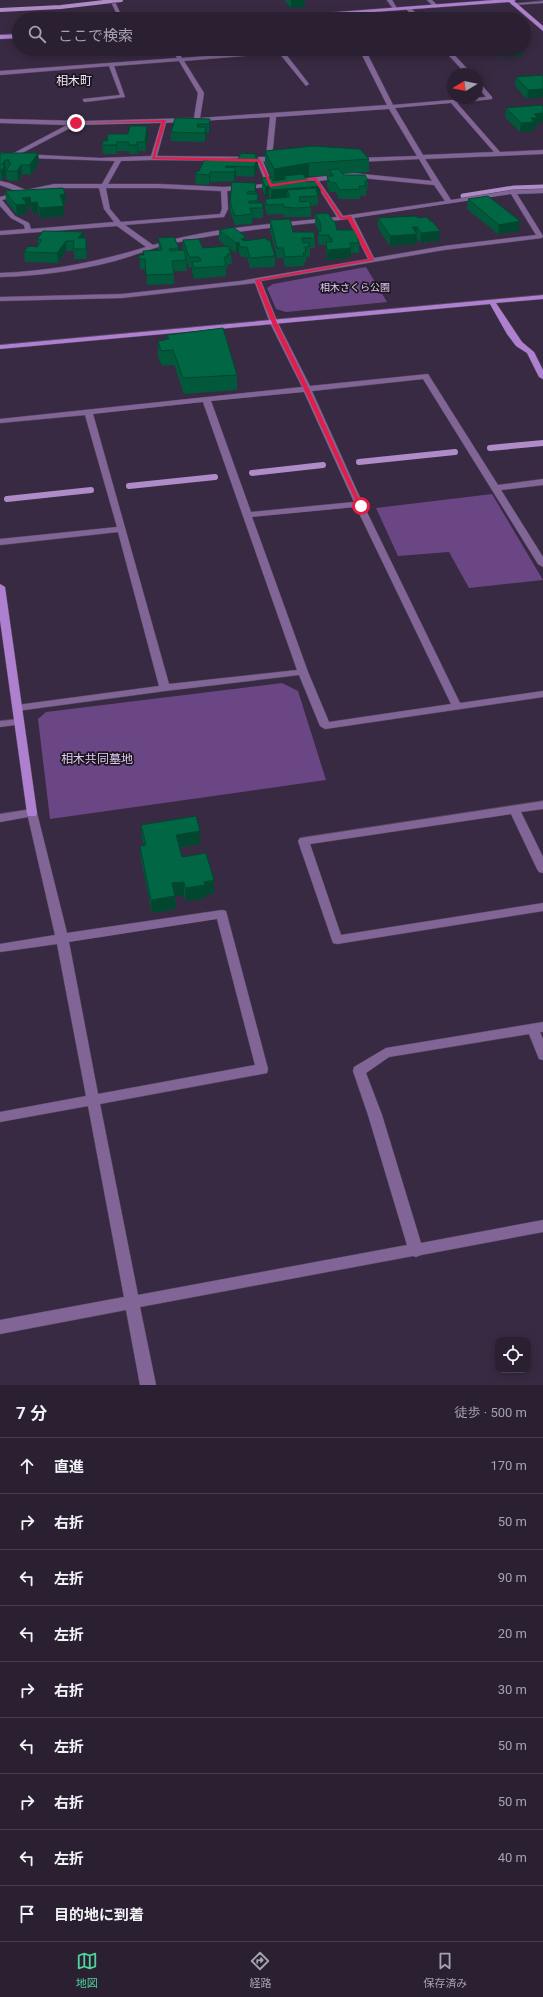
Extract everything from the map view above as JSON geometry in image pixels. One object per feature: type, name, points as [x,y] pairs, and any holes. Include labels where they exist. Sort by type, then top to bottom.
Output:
[{"type":"street","points":[[389,0],[396,9]]},
{"type":"street","points":[[429,0],[436,6]]},
{"type":"street","points":[[513,2],[525,12]]},
{"type":"street","points":[[357,12],[436,6],[543,2]]},
{"type":"street","points":[[114,4],[118,12]]},
{"type":"street","points":[[408,8],[412,12]]},
{"type":"street","points":[[531,18],[543,28]]},
{"type":"street","points":[[0,37],[12,36]]},
{"type":"street","points":[[178,56],[201,93],[197,119]]},
{"type":"street","points":[[0,73],[210,56]]},
{"type":"street","points":[[284,56],[306,84]]},
{"type":"street","points":[[366,56],[391,107],[449,202]]},
{"type":"street","points":[[452,56],[463,68]]},
{"type":"street","points":[[85,100],[123,96],[111,65]]},
{"type":"street","points":[[483,90],[490,98],[483,99]]},
{"type":"street","points":[[0,121],[76,123],[164,121],[391,107],[447,101]]},
{"type":"street","points":[[455,104],[498,153]]},
{"type":"street","points":[[269,160],[273,114]]},
{"type":"street","points":[[153,158],[164,121]]},
{"type":"street","points":[[12,156],[76,123]]},
{"type":"street","points":[[353,160],[543,152]]},
{"type":"street","points":[[0,155],[100,160],[153,158],[260,161],[284,159]]},
{"type":"street","points":[[119,159],[103,186],[107,209],[120,225],[151,247]]},
{"type":"street","points":[[260,161],[270,186]]},
{"type":"street","points":[[285,183],[352,175],[436,183]]},
{"type":"street","points":[[315,179],[341,218]]},
{"type":"street","points":[[0,183],[7,184],[25,192]]},
{"type":"street","points":[[29,232],[27,224],[13,216],[0,201],[25,192],[54,186],[159,186],[224,189],[278,185]]},
{"type":"street","points":[[224,189],[226,224]]},
{"type":"street","points":[[0,233],[120,225],[226,224],[341,218],[513,192],[543,190]]},
{"type":"street","points":[[0,298],[122,296],[240,283],[444,248],[541,237],[513,192]]},
{"type":"street","points":[[350,217],[372,260]]},
{"type":"street","points":[[0,274],[33,274],[64,270],[110,260],[226,224]]},
{"type":"street","points":[[257,280],[274,323],[307,389],[359,504],[457,707]]},
{"type":"street","points":[[0,347],[274,323],[543,297]]},
{"type":"street","points":[[492,302],[519,344],[530,352],[543,377]]},
{"type":"street","points":[[0,421],[88,410],[425,376],[543,564]]},
{"type":"street","points":[[206,399],[302,672],[325,726],[543,694]]},
{"type":"street","points":[[88,410],[165,688]]},
{"type":"street","points":[[496,488],[543,482]]},
{"type":"street","points":[[248,515],[359,504]]},
{"type":"street","points":[[0,542],[122,529]]},
{"type":"street","points":[[0,587],[32,813],[62,938],[148,1385]]},
{"type":"street","points":[[17,708],[165,688],[302,672]]},
{"type":"street","points":[[0,724],[19,722]]},
{"type":"street","points":[[543,805],[304,841],[337,940],[543,908]]},
{"type":"street","points":[[514,809],[543,869]]},
{"type":"street","points":[[0,818],[32,813]]},
{"type":"street","points":[[0,948],[222,914],[262,1069],[94,1101],[0,1117]]},
{"type":"street","points":[[416,1251],[375,1115],[359,1071],[386,1053],[538,1028],[543,1055]]},
{"type":"street","points":[[0,1327],[416,1251],[543,1226]]},
{"type":"green space","name":"相木さくら公園","points":[[366,267],[387,302],[286,312],[276,309],[267,288],[273,284]]},
{"type":"green space","points":[[492,494],[543,580],[469,588],[449,552],[398,556],[376,508]]},
{"type":"green space","name":"相木共同墓地","points":[[282,683],[298,691],[326,780],[50,819],[38,719],[46,712]]},
{"type":"building","points":[[543,75],[543,89],[528,90],[516,77]]},
{"type":"building","points":[[542,105],[543,113],[534,114],[538,118],[531,118],[534,122],[521,123],[506,108]]},
{"type":"building","points":[[175,118],[210,119],[209,124],[198,124],[197,127],[206,127],[205,133],[171,132]]},
{"type":"building","points":[[130,126],[147,126],[145,142],[137,142],[137,145],[128,145],[129,142],[117,142],[116,145],[102,145],[103,141],[107,141],[108,134],[128,134]]},
{"type":"building","points":[[313,146],[360,149],[369,159],[309,163],[274,169],[265,151]]},
{"type":"building","points":[[0,153],[38,153],[30,165],[21,165],[17,171],[6,171],[11,163],[8,162],[10,160],[5,160],[2,165],[5,165],[0,171]]},
{"type":"building","points":[[241,153],[256,154],[255,157],[258,157],[254,167],[226,166],[225,167],[236,168],[234,172],[210,172],[209,175],[195,174],[199,171],[204,160],[238,159]]},
{"type":"building","points":[[338,169],[344,175],[365,175],[368,181],[365,181],[366,186],[359,186],[360,189],[339,190],[336,183],[329,182],[327,176],[334,176],[329,170]]},
{"type":"building","points":[[303,174],[308,182],[317,181],[321,186],[271,190],[269,186],[265,187],[262,178],[271,177],[273,181],[286,179],[284,176]]},
{"type":"building","points":[[232,182],[256,183],[255,192],[248,191],[247,194],[258,194],[257,201],[249,201],[249,203],[263,203],[263,208],[250,208],[252,214],[235,216],[230,202]]},
{"type":"building","points":[[63,188],[65,194],[60,195],[64,206],[39,208],[37,202],[31,203],[30,197],[22,198],[27,204],[16,205],[5,191]]},
{"type":"building","points":[[316,188],[318,196],[299,197],[300,202],[309,201],[311,207],[284,207],[283,204],[267,205],[265,199],[290,197],[287,190]]},
{"type":"building","points":[[488,196],[520,221],[499,225],[468,199]]},
{"type":"building","points":[[328,213],[333,221],[335,221],[337,230],[357,230],[359,243],[350,243],[351,248],[327,250],[326,242],[332,242],[332,238],[329,238],[329,235],[319,235],[318,231],[321,231],[320,222],[315,214]]},
{"type":"building","points":[[416,216],[418,218],[427,217],[440,231],[421,233],[417,227],[412,227],[417,234],[390,236],[378,218]]},
{"type":"building","points":[[290,219],[293,232],[314,232],[315,238],[302,238],[303,243],[308,242],[310,246],[305,247],[306,253],[303,253],[304,256],[285,257],[283,248],[277,248],[270,220]]},
{"type":"building","points":[[233,227],[246,237],[241,239],[244,241],[266,238],[267,240],[270,240],[275,256],[250,258],[247,247],[240,247],[239,242],[236,243],[219,230]]},
{"type":"building","points":[[43,231],[83,232],[78,238],[86,238],[86,249],[73,249],[74,241],[66,241],[57,253],[24,252],[28,246],[37,247],[42,240],[37,239]]},
{"type":"building","points":[[174,237],[179,248],[169,249],[170,251],[184,250],[186,260],[172,261],[174,274],[146,275],[145,259],[139,259],[139,255],[144,255],[143,251],[162,250],[158,238]]},
{"type":"building","points":[[199,239],[203,248],[228,246],[231,254],[227,254],[228,257],[224,257],[226,266],[194,268],[192,262],[201,261],[199,257],[189,257],[183,240]]},
{"type":"building","points":[[223,328],[237,375],[183,378],[173,350],[161,351],[158,341],[169,339],[167,335]]},
{"type":"building","points":[[196,816],[200,831],[176,835],[182,857],[206,853],[214,880],[204,882],[205,885],[185,888],[184,882],[172,883],[175,896],[151,900],[140,846],[146,845],[141,825]]},
{"type":"waterway","points":[[0,10],[61,7],[121,0]]},
{"type":"waterway","points":[[463,196],[514,188],[543,187]]},
{"type":"waterway","points":[[490,448],[543,443]]},
{"type":"waterway","points":[[359,462],[455,452]]},
{"type":"waterway","points":[[252,473],[323,465]]},
{"type":"waterway","points":[[129,486],[215,477]]},
{"type":"waterway","points":[[7,499],[91,490]]},
{"type":"district","name":"相木町","points":[[74,81]]},
{"type":"route","points":[[76,123],[164,121],[153,158],[260,161],[270,186],[315,179],[341,218],[350,217],[372,260],[257,280],[274,323],[307,389],[361,506]]}]
